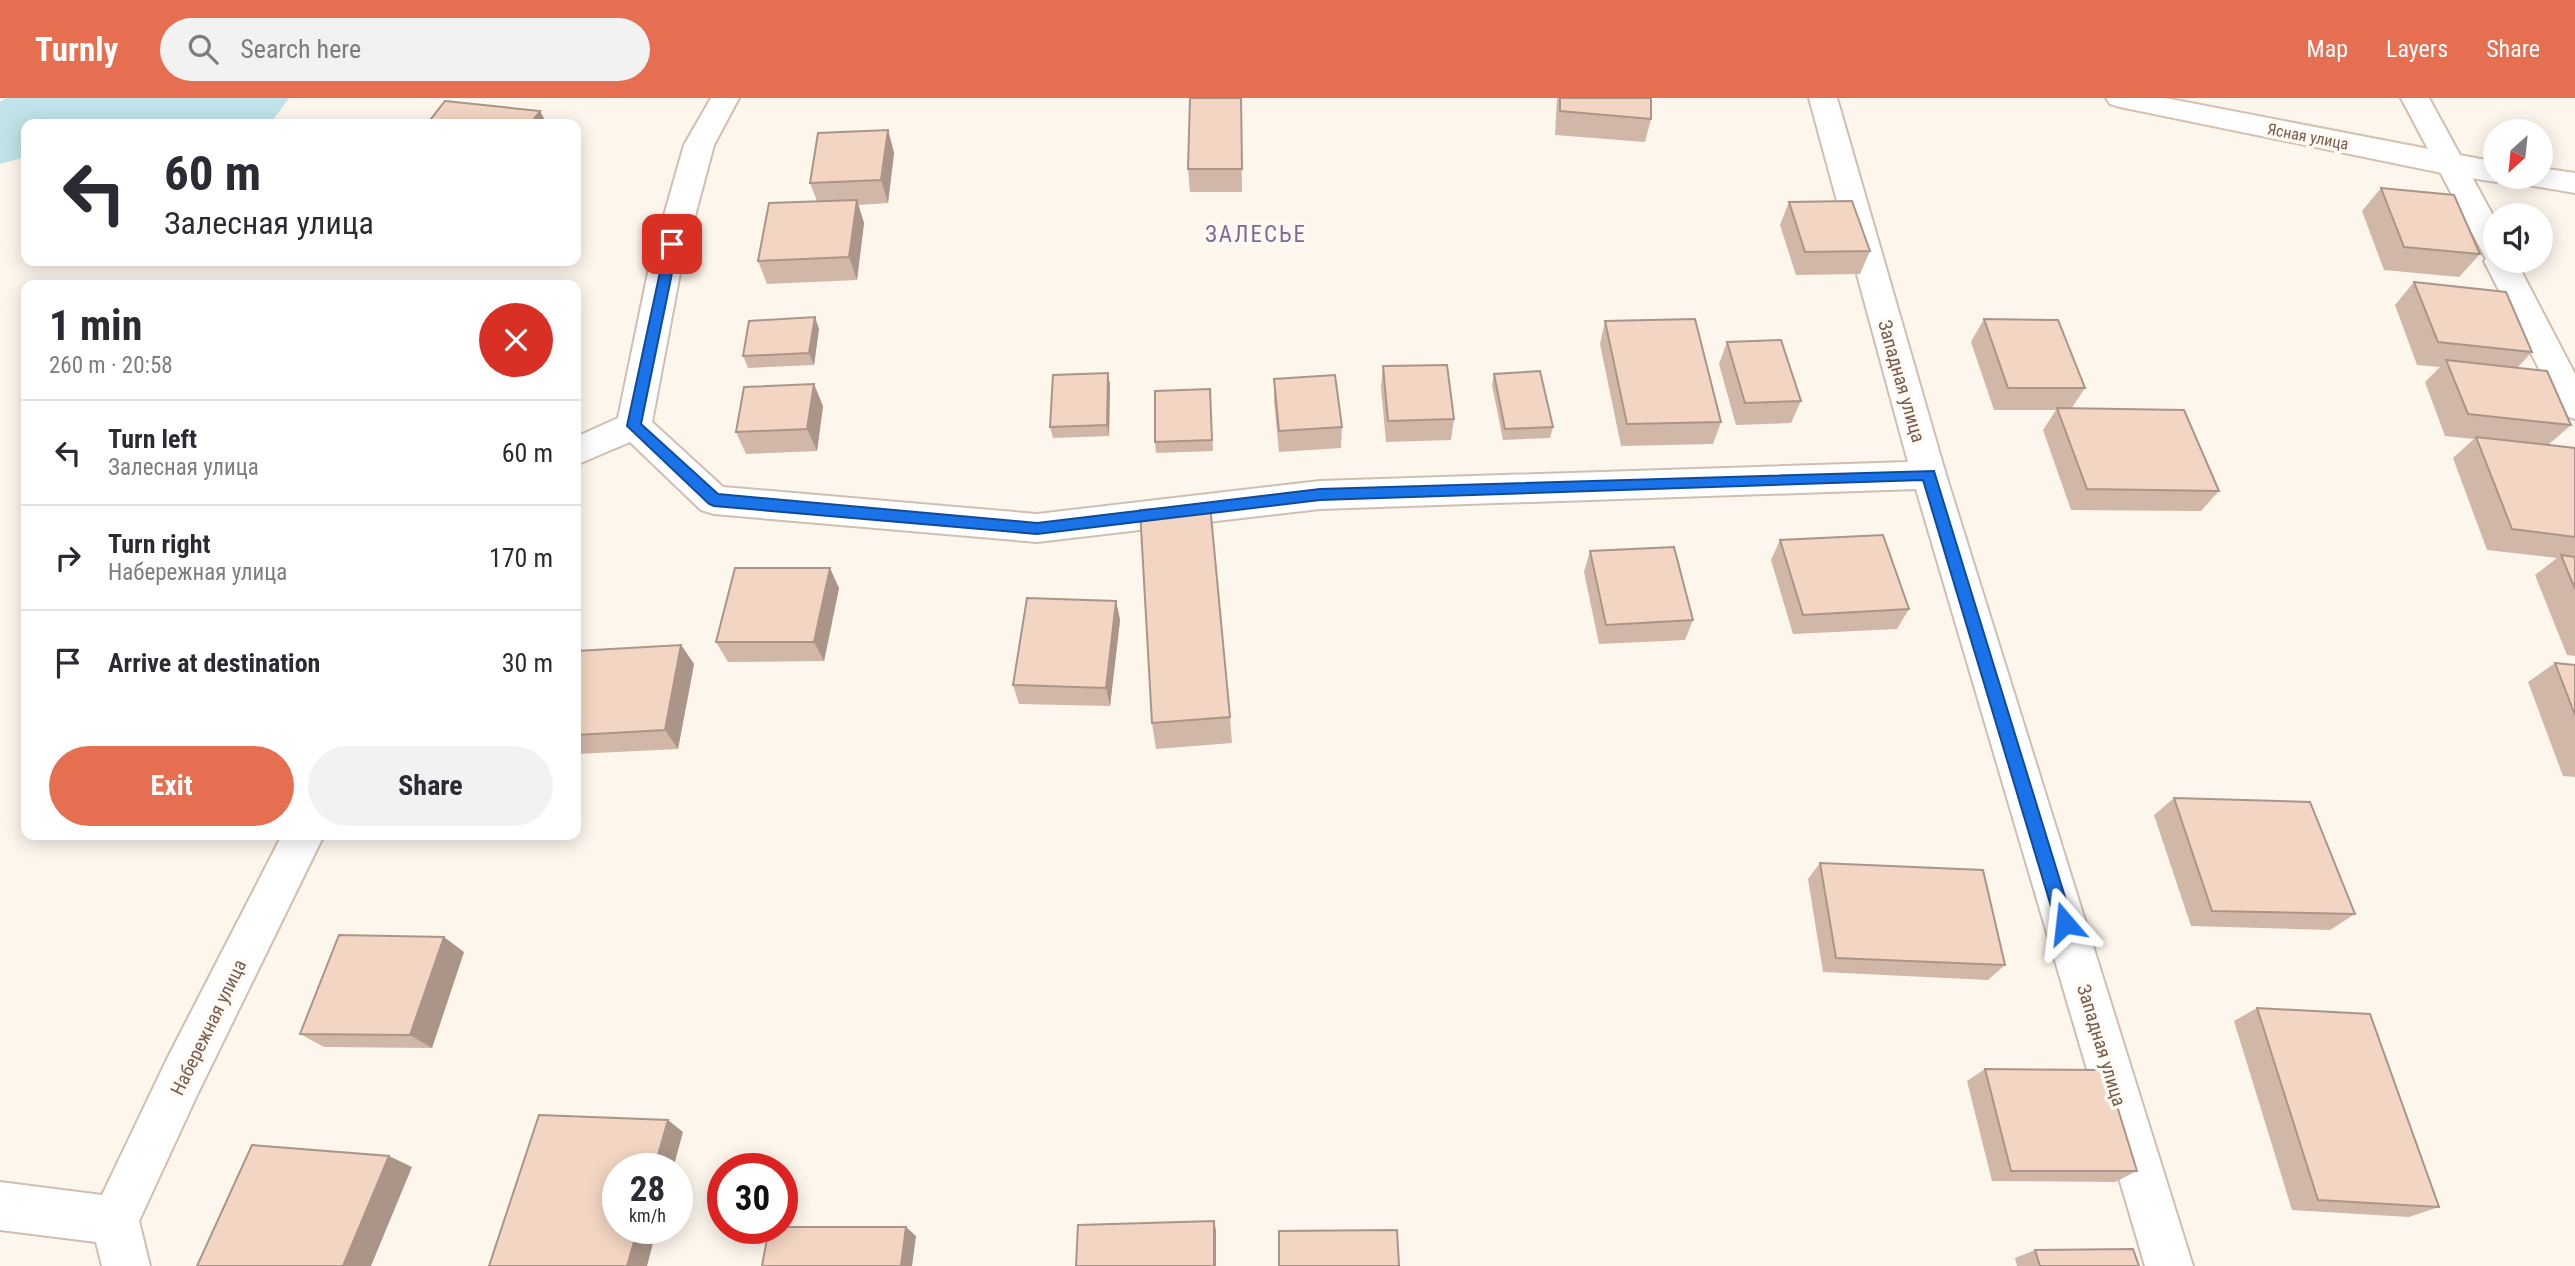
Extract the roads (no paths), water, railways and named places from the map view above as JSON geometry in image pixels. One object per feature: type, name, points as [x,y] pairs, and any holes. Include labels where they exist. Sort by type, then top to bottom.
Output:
[{"type":"street","points":[[634,426],[665,268],[675,231],[699,145],[725,98]]},
{"type":"street","name":"Западная улица","points":[[1823,98],[1929,475],[2169,1266]]},
{"type":"street","name":"Ясная улица","points":[[2120,98],[2483,170]]},
{"type":"street","points":[[2414,98],[2483,226]]},
{"type":"street","points":[[2553,180],[2575,183]]},
{"type":"street","points":[[2506,273],[2575,406]]},
{"type":"street","points":[[581,450],[634,426]]},
{"type":"street","points":[[634,426],[714,500],[1037,528],[1320,495],[1929,475]]},
{"type":"street","name":"Набережная улица","points":[[115,1220],[182,1077],[300,840]]},
{"type":"street","points":[[0,1206],[115,1220],[126,1266]]},
{"type":"waterway","points":[[233,119],[251,98]]},
{"type":"waterway","points":[[28,119],[34,115],[233,119]]},
{"type":"waterway","points":[[0,139],[21,124]]},
{"type":"district","name":"ЗАЛЕСЬЕ","points":[[1256,234]]}]
